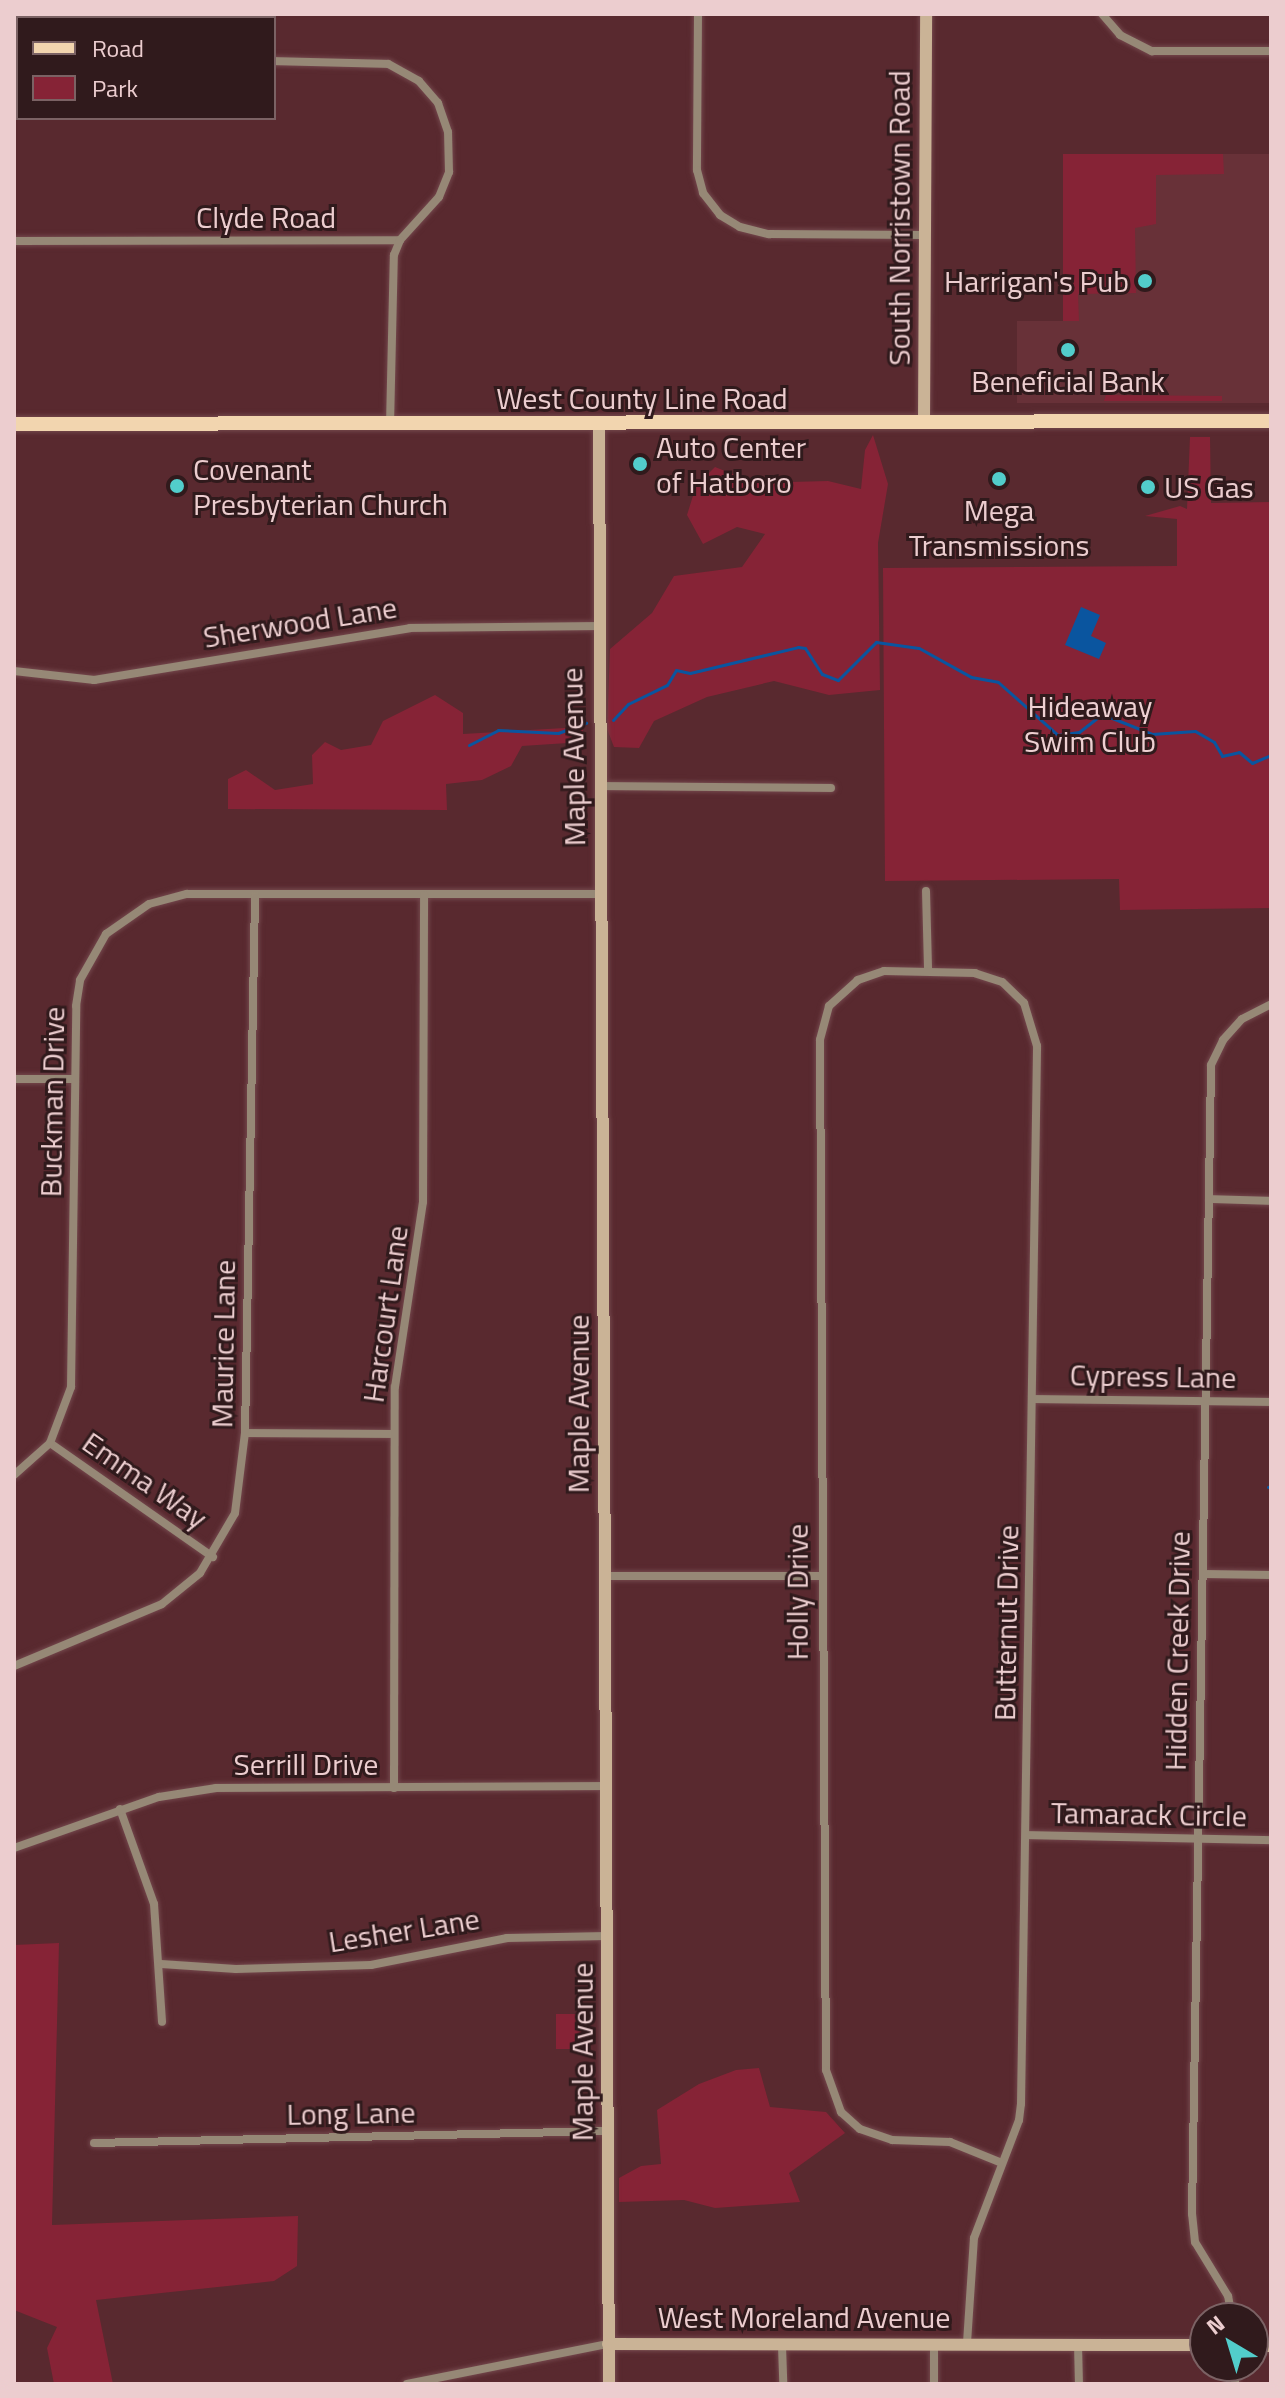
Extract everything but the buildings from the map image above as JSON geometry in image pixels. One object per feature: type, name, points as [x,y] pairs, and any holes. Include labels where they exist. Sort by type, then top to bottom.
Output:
[{"type":"main road","name":"West County Line Road","points":[[14,424],[390,426],[1271,421]]},
{"type":"street","points":[[698,14],[697,170],[703,193],[720,215],[740,227],[769,234],[924,235]]},
{"type":"street","name":"South Norristown Road","points":[[924,422],[926,14]]},
{"type":"street","points":[[1102,14],[1135,44],[1169,52],[1271,51]]},
{"type":"street","points":[[276,61],[370,61],[399,68],[438,103],[449,138],[444,187],[400,240],[394,255],[390,426]]},
{"type":"street","name":"Clyde Road","points":[[14,241],[400,240]]},
{"type":"street","name":"Maple Avenue","points":[[599,424],[597,626],[608,1786],[609,2384]]},
{"type":"street","name":"Sherwood Lane","points":[[14,671],[94,680],[410,628],[597,626]]},
{"type":"street","points":[[600,786],[831,788]]},
{"type":"street","points":[[926,891],[928,969]]},
{"type":"street","name":"Buckman Drive","points":[[14,1475],[50,1443],[66,1406],[74,1364],[75,1079],[80,980],[106,934],[133,911],[167,899],[600,894]]},
{"type":"street","name":"Harcourt Lane","points":[[394,1788],[394,1434],[398,1358],[416,1271],[423,1202],[424,895]]},
{"type":"street","name":"Maurice Lane","points":[[14,1666],[143,1615],[191,1581],[213,1557],[241,1489],[245,1433],[255,896]]},
{"type":"street","name":"Butternut Drive","points":[[928,969],[975,973],[1002,982],[1024,1003],[1034,1029],[1034,1399],[1021,2104],[970,2256],[967,2343]]},
{"type":"street","name":"Holly Drive","points":[[928,969],[884,971],[858,980],[829,1006],[821,1028],[820,1576],[828,2085],[847,2120],[873,2135],[950,2142],[1002,2163]]},
{"type":"street","name":"Hidden Creek Drive","points":[[1229,2302],[1195,2242],[1192,2214],[1209,1199],[1215,1053],[1242,1019],[1271,1004]]},
{"type":"street","points":[[14,1079],[75,1079]]},
{"type":"street","points":[[1209,1199],[1271,1201]]},
{"type":"street","name":"Cypress Lane","points":[[1034,1399],[1271,1402]]},
{"type":"street","points":[[245,1433],[394,1434]]},
{"type":"street","name":"Emma Way","points":[[50,1443],[213,1557]]},
{"type":"street","points":[[1204,1574],[1271,1575]]},
{"type":"street","points":[[605,1576],[820,1576]]},
{"type":"street","name":"Serrill Drive","points":[[14,1848],[120,1809],[216,1788],[608,1786]]},
{"type":"street","points":[[120,1809],[154,1904],[161,1964],[162,2022]]},
{"type":"street","name":"Tamarack Circle","points":[[1027,1835],[1271,1840]]},
{"type":"street","name":"Lesher Lane","points":[[161,1964],[236,1969],[371,1965],[507,1938],[607,1936]]},
{"type":"street","name":"Long Lane","points":[[94,2143],[608,2131]]},
{"type":"street","name":"West Moreland Avenue","points":[[407,2384],[608,2344],[1189,2345]]},
{"type":"street","points":[[1078,2344],[1079,2384]]},
{"type":"street","points":[[934,2345],[934,2384]]},
{"type":"street","points":[[782,2346],[783,2384]]},
{"type":"shaded area","points":[[1063,154],[1271,154],[1271,403],[1017,403],[1017,321],[1063,321]]},
{"type":"green space","points":[[1063,154],[1223,154],[1224,174],[1156,175],[1156,224],[1135,228],[1136,293],[1078,294],[1079,321],[1063,321]]},
{"type":"green space","points":[[1106,395],[1222,396],[1222,401],[1104,401]]},
{"type":"green space","points":[[873,435],[888,484],[878,543],[880,690],[829,695],[774,681],[707,697],[654,721],[639,748],[614,747],[607,729],[610,649],[652,613],[674,576],[742,567],[765,534],[737,527],[703,544],[687,515],[696,486],[715,467],[755,483],[828,481],[861,489],[865,450]]},
{"type":"green space","name":"Hideaway Swim Club","points":[[1190,437],[1210,437],[1211,503],[1271,502],[1271,908],[1120,910],[1119,879],[885,881],[883,568],[1177,566],[1177,519],[1145,516],[1180,506],[1187,509]]},
{"type":"green space","points":[[435,695],[463,713],[463,734],[565,728],[583,719],[583,742],[522,746],[511,766],[482,780],[446,784],[447,810],[228,809],[228,779],[246,770],[275,790],[313,784],[312,755],[325,742],[341,750],[371,745],[383,721]]},
{"type":"green space","points":[[59,1943],[52,2225],[298,2216],[297,2266],[274,2281],[96,2300],[113,2384],[54,2384],[47,2348],[57,2327],[14,2310],[14,1945]]},
{"type":"green space","points":[[556,2014],[589,2014],[589,2049],[556,2049]]},
{"type":"green space","points":[[759,2068],[770,2107],[826,2112],[845,2133],[789,2173],[800,2202],[715,2208],[684,2200],[619,2202],[619,2178],[641,2166],[661,2164],[657,2110],[699,2084],[736,2070]]},
{"type":"water","points":[[1081,607],[1100,615],[1091,636],[1106,643],[1099,659],[1065,645]]},
{"type":"waterway","points":[[613,720],[628,704],[667,685],[676,670],[690,673],[798,647],[805,648],[822,674],[838,680],[876,642],[919,648],[971,677],[998,682],[1058,735],[1079,732],[1098,717],[1112,718],[1152,734],[1195,731],[1214,742],[1222,756],[1239,752],[1252,763],[1271,755]]},
{"type":"waterway","points":[[469,745],[498,730],[558,733],[586,723]]},
{"type":"place","name":"Harrigan's Pub","points":[[1145,281]]},
{"type":"place","name":"Beneficial Bank","points":[[1068,350]]},
{"type":"place","name":"Auto Center of Hatboro","points":[[640,464]]},
{"type":"place","name":"Mega Transmissions","points":[[999,479]]},
{"type":"place","name":"Covenant Presbyterian Church","points":[[177,486]]},
{"type":"place","name":"US Gas","points":[[1148,487]]}]
